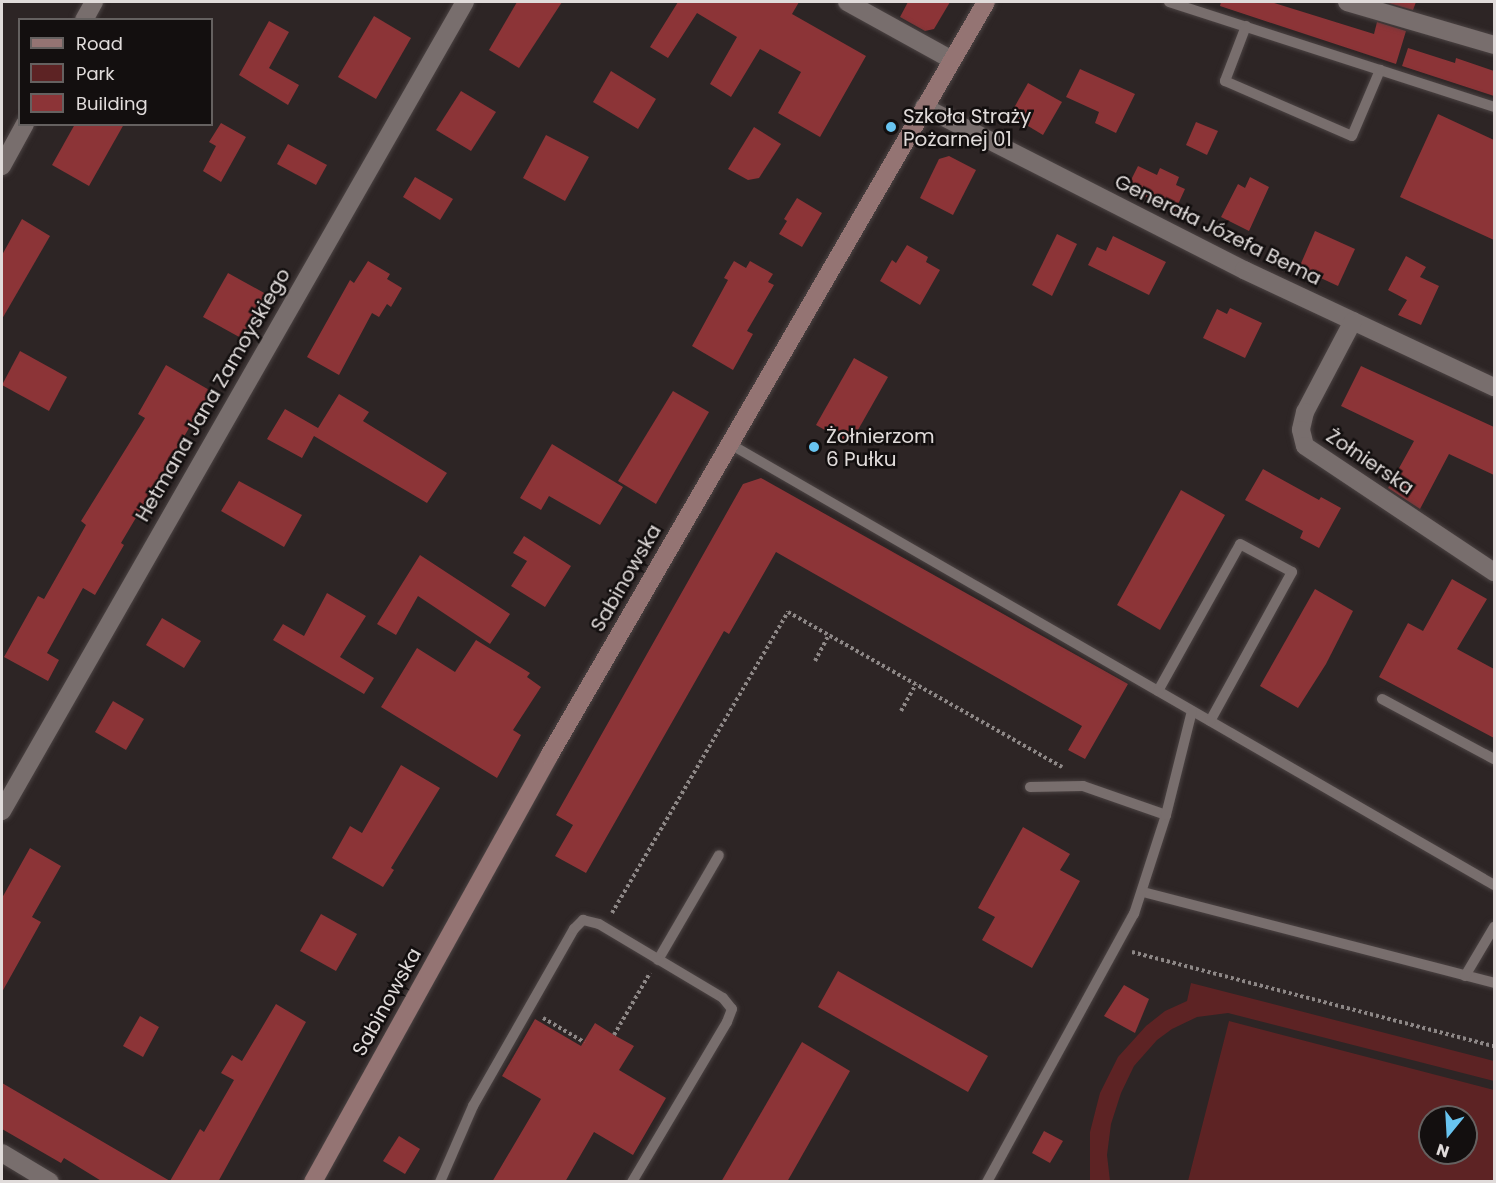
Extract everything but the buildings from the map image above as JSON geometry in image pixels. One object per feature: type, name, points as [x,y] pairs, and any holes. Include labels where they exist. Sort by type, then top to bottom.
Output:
[{"type":"street","points":[[85,18],[94,2]]},
{"type":"street","name":"Hetmana Jana Zamoyskiego","points":[[2,812],[465,2]]},
{"type":"street","points":[[847,2],[952,60]]},
{"type":"street","name":"Sabinowska","points":[[313,1182],[549,756],[986,2]]},
{"type":"street","points":[[1347,2],[1494,45]]},
{"type":"street","name":"Generała Józefa Bema","points":[[924,107],[1234,265],[1494,387]]},
{"type":"street","points":[[2,166],[24,126]]},
{"type":"street","name":"Żołnierska","points":[[1353,321],[1305,412],[1301,430],[1305,446],[1494,572]]},
{"type":"street","points":[[2,1153],[50,1182]]},
{"type":"lane","points":[[1169,2],[1494,107]]},
{"type":"lane","points":[[1246,26],[1225,81],[1352,136],[1380,70]]},
{"type":"lane","points":[[730,444],[1494,885]]},
{"type":"lane","points":[[1158,691],[1240,544],[1292,572],[1210,721]]},
{"type":"lane","points":[[1382,699],[1494,759]]},
{"type":"lane","points":[[987,1182],[1117,948],[1143,892],[1166,815],[1192,711]]},
{"type":"lane","points":[[1030,787],[1083,786],[1166,815]]},
{"type":"lane","points":[[658,960],[718,855]]},
{"type":"lane","points":[[1143,892],[1494,983]]},
{"type":"lane","points":[[440,1182],[473,1106],[578,923],[583,920],[604,927],[723,998],[732,1009],[727,1022],[632,1182]]},
{"type":"lane","points":[[1465,976],[1494,927]]},
{"type":"path","points":[[604,927],[788,612],[1067,770]]},
{"type":"path","points":[[815,661],[830,635]]},
{"type":"path","points":[[901,711],[916,684]]},
{"type":"path","points":[[1117,948],[1494,1046]]},
{"type":"path","points":[[614,1035],[658,960]]},
{"type":"path","points":[[528,1010],[584,1042]]},
{"type":"green space","points":[[1191,983],[1494,1061],[1494,1081],[1228,1013],[1197,1017],[1172,1029],[1157,1040],[1134,1066],[1121,1093],[1111,1124],[1107,1155],[1110,1181],[1090,1181],[1090,1132],[1100,1093],[1118,1057],[1146,1026],[1165,1011],[1187,1001]]},
{"type":"green space","points":[[1229,1021],[1494,1090],[1494,1181],[1188,1181]]},
{"type":"place","name":"Szkoła Straży Pożarnej 01","points":[[891,127]]},
{"type":"place","name":"Żołnierzom 6 Pułku","points":[[814,447]]}]
